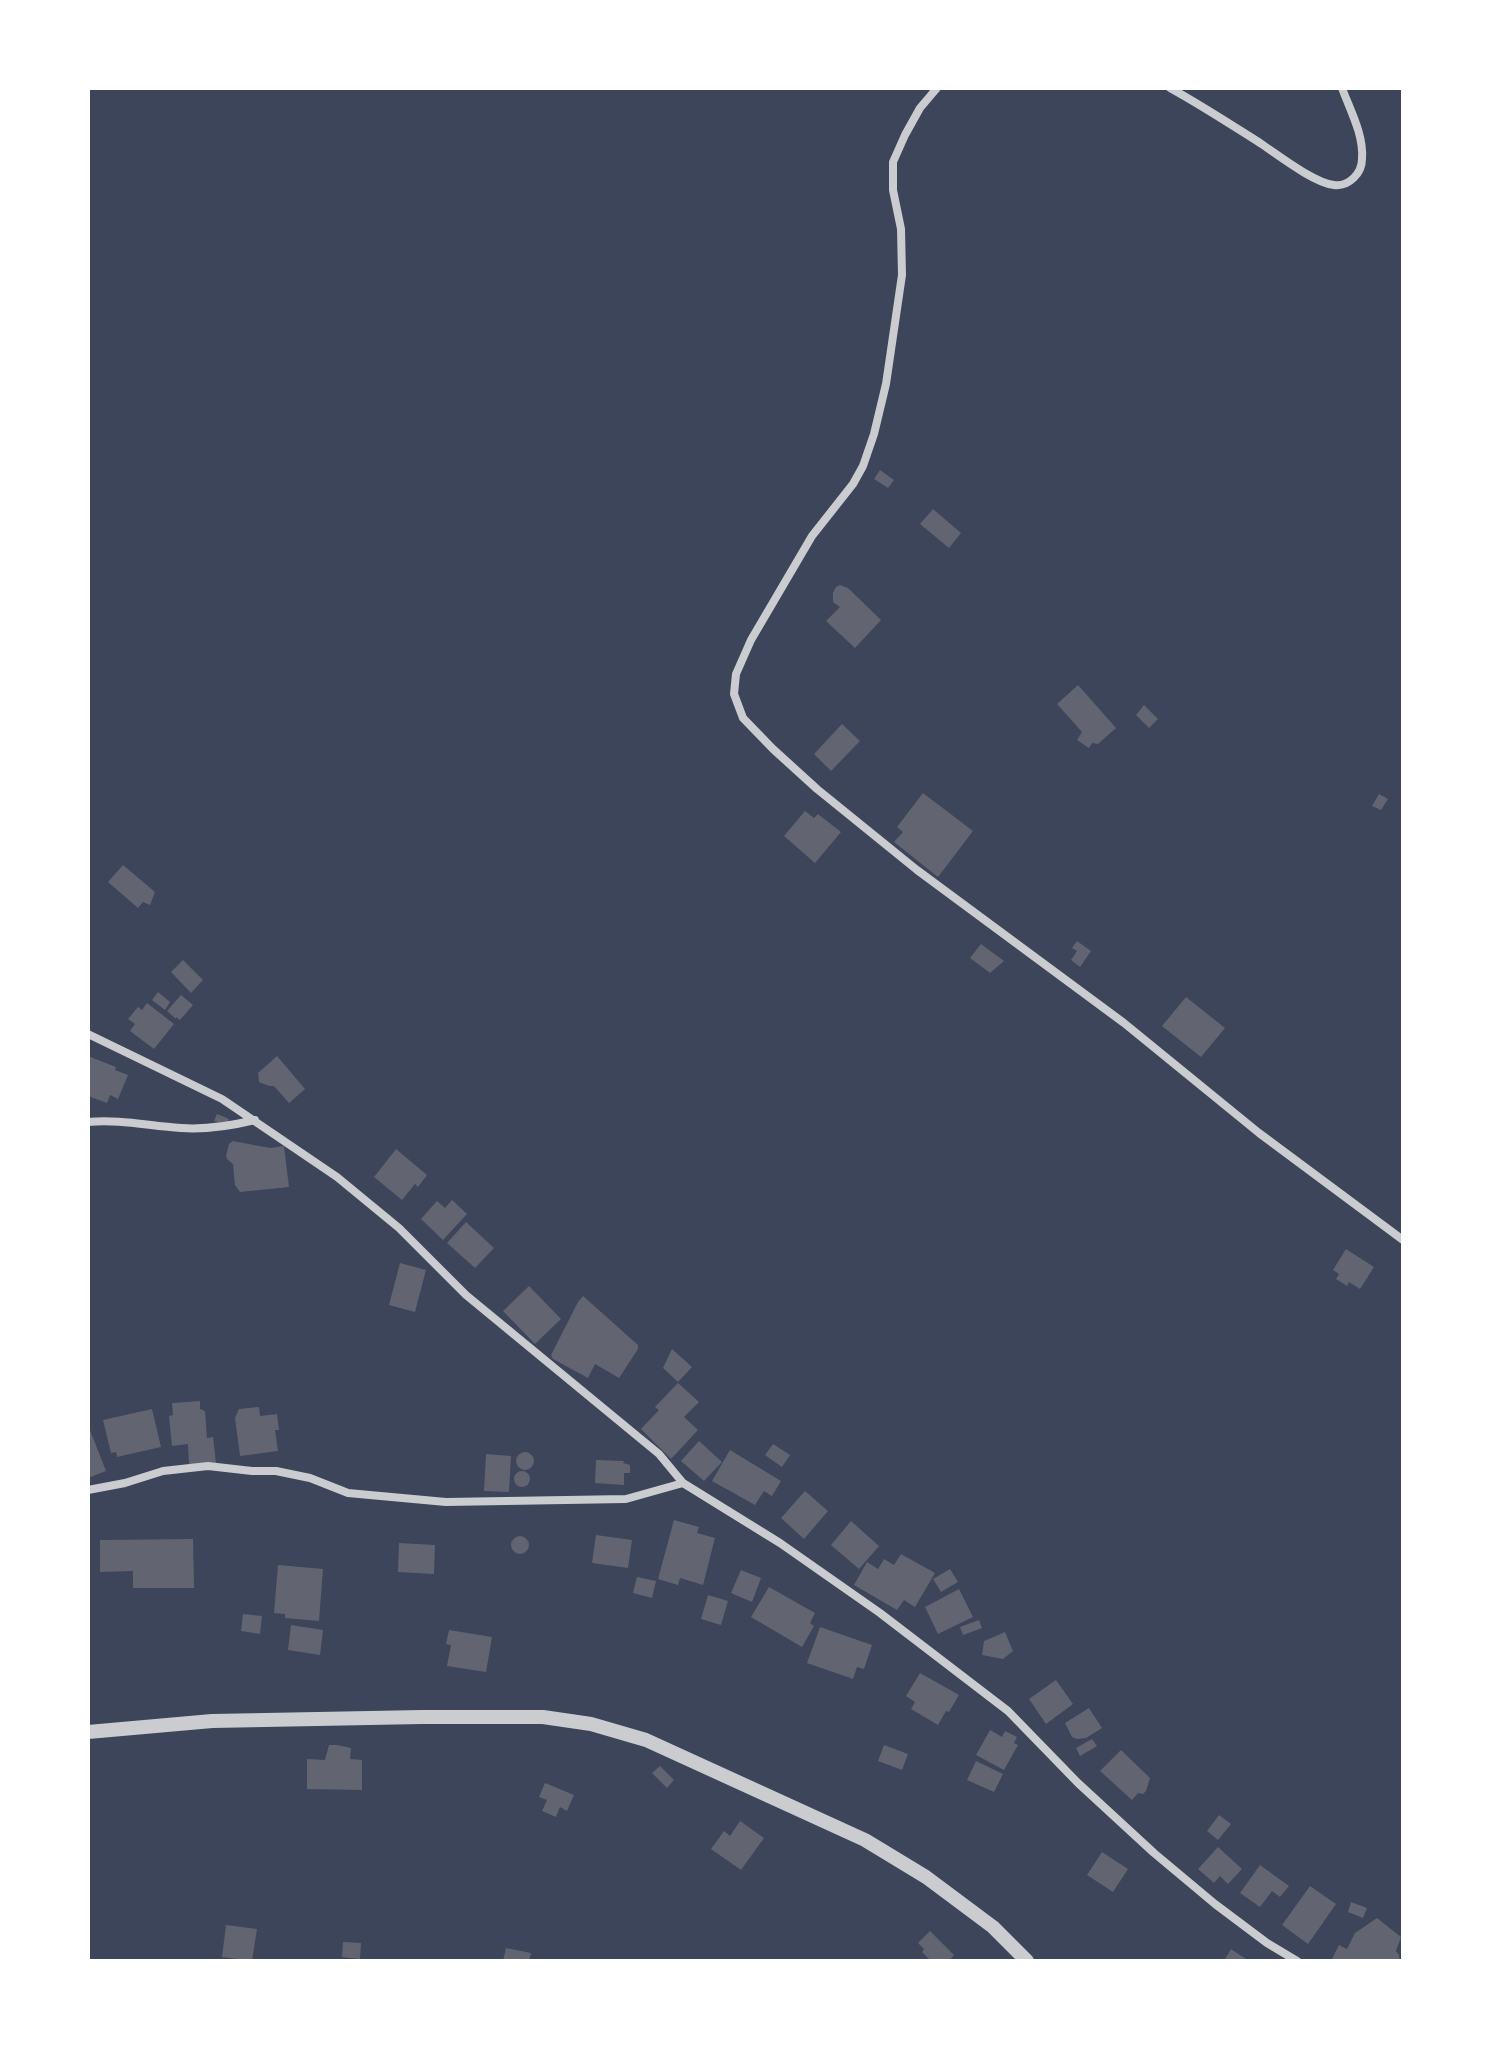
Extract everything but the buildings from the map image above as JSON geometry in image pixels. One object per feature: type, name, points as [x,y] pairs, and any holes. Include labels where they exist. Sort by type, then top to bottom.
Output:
[{"type":"street","points":[[937,88],[920,108],[893,162],[893,190],[901,229],[902,275],[886,384],[874,434],[853,484],[812,536],[751,640],[736,674],[734,694],[743,718],[817,789],[917,870],[1124,1023],[1259,1133],[1403,1240]]},
{"type":"street","points":[[1170,88],[1202,105],[1301,171],[1332,185],[1344,185],[1358,173],[1362,161],[1361,139],[1342,88]]},
{"type":"street","points":[[88,1034],[222,1099],[337,1177],[399,1228],[466,1295],[659,1454],[683,1483],[780,1543],[955,1669],[1008,1711],[1078,1783],[1154,1853],[1215,1904],[1297,1961]]},
{"type":"street","points":[[88,1122],[111,1120],[182,1128],[225,1127],[255,1120]]},
{"type":"street","points":[[88,1490],[163,1471],[208,1466],[276,1471],[310,1478],[348,1493],[446,1502],[626,1499],[683,1483]]},
{"type":"street","points":[[88,1732],[212,1721],[422,1717],[543,1717],[591,1724],[646,1740],[865,1840],[960,1902],[993,1927],[1027,1961]]},
{"type":"shaded area","points":[[88,88],[1403,88],[1403,1961],[88,1961]]}]
